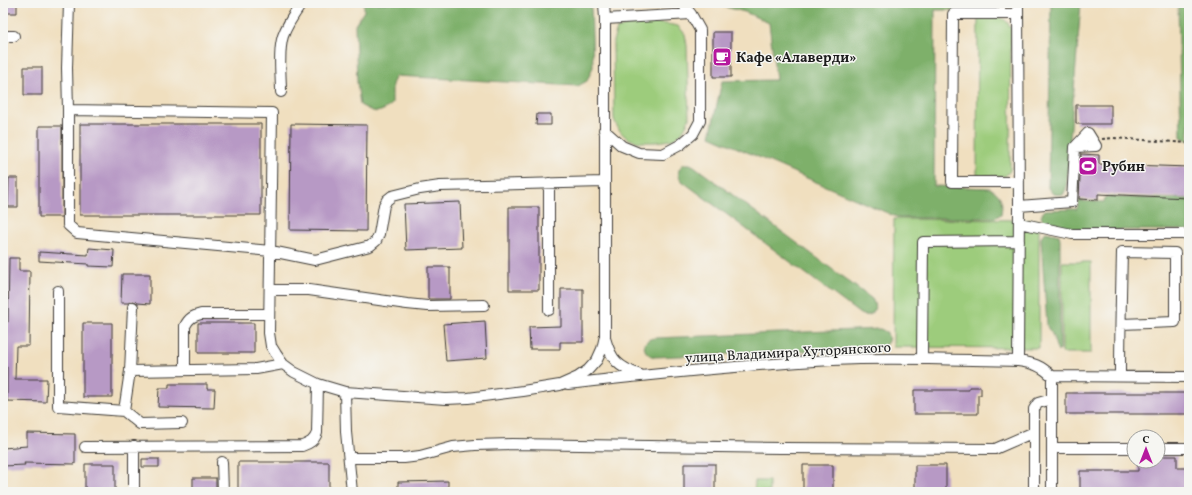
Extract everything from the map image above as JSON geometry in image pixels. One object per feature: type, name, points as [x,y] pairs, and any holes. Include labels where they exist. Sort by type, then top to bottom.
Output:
[{"type":"street","points":[[68,3],[68,225],[77,233],[271,251],[314,260],[370,246],[376,241],[379,234],[384,206],[387,200],[392,196],[440,186],[604,182]]},
{"type":"street","points":[[281,92],[281,48],[283,36],[302,3]]},
{"type":"street","name":"улица Владимира Хуторянского","points":[[560,385],[588,370],[597,360],[602,349],[605,336],[604,3]]},
{"type":"street","points":[[604,130],[622,146],[639,153],[655,154],[663,154],[680,145],[693,134],[700,121],[700,30],[691,14],[682,3]]},
{"type":"street","points":[[1018,3],[1018,361]]},
{"type":"street","points":[[605,19],[691,14]]},
{"type":"street","points":[[1018,14],[953,14],[952,182],[1019,182]]},
{"type":"street","points":[[3,36],[14,36]]},
{"type":"street","points":[[68,110],[272,113],[269,333],[271,346],[282,364],[256,369],[130,372]]},
{"type":"street","points":[[1019,206],[1072,202],[1075,147],[1096,146],[1093,141]]},
{"type":"street","points":[[550,183],[550,310]]},
{"type":"street","points":[[1019,223],[1072,234],[1189,234]]},
{"type":"street","points":[[922,359],[923,242],[1019,241]]},
{"type":"street","points":[[1120,376],[1122,252],[1175,253],[1175,322],[1121,324]]},
{"type":"street","points":[[270,290],[309,290],[427,306],[484,305]]},
{"type":"street","points":[[58,291],[58,406],[124,411],[140,424],[182,423]]},
{"type":"street","points":[[124,411],[130,372],[133,307]]},
{"type":"street","points":[[185,370],[185,326],[188,320],[194,316],[201,314],[269,314]]},
{"type":"street","points":[[605,336],[612,357],[618,364],[626,370],[642,376]]},
{"type":"street","name":"улица Владимира Хуторянского","points":[[282,364],[318,384],[345,392],[446,399],[468,398],[560,385],[642,376],[834,360],[922,359],[1018,361],[1032,363],[1043,368],[1052,376]]},
{"type":"street","points":[[1052,492],[1052,376],[1189,377]]},
{"type":"street","points":[[85,447],[302,446],[309,444],[317,433],[318,384]]},
{"type":"street","points":[[345,392],[346,432],[352,492]]},
{"type":"street","points":[[1034,492],[1034,409],[1038,403],[1052,399]]},
{"type":"street","points":[[349,458],[404,458],[420,456],[453,447],[512,444],[995,449],[1034,432]]},
{"type":"street","points":[[134,446],[134,492]]},
{"type":"street","points":[[1053,448],[1126,448]]},
{"type":"street","points":[[1166,448],[1189,448]]},
{"type":"street","points":[[222,462],[223,492]]},
{"type":"path","points":[[1093,141],[1113,138],[1189,143]]},
{"type":"green space","points":[[364,3],[591,3],[593,67],[587,81],[578,86],[396,76],[392,84],[392,104],[383,110],[376,112],[360,105],[357,82],[355,25],[364,11]]},
{"type":"green space","points":[[712,3],[997,3],[997,10],[935,10],[934,186],[990,188],[997,193],[1001,199],[1001,214],[995,218],[899,218],[710,136],[722,81],[776,80],[769,23],[745,12]]},
{"type":"green space","points":[[1051,3],[1081,3],[1066,189],[1063,195],[1053,194],[1048,188]]},
{"type":"green space","points":[[1178,3],[1189,3],[1189,141],[1181,137]]},
{"type":"green space","points":[[978,17],[1002,18],[1011,29],[1010,171],[1005,176],[977,176]]},
{"type":"green space","points":[[644,23],[678,26],[685,34],[687,46],[689,119],[681,133],[677,137],[670,140],[656,142],[635,141],[625,136],[621,132],[614,119],[613,41],[617,29],[629,24]]},
{"type":"green space","points":[[684,164],[694,166],[872,299],[875,307],[873,312],[868,315],[860,314],[682,181],[678,172]]},
{"type":"green space","points":[[1105,197],[1189,199],[1189,230],[1073,230],[1044,223],[1041,215],[1045,210],[1077,209],[1079,201],[1104,202]]},
{"type":"green space","points":[[894,219],[1039,220],[1039,348],[893,347]]},
{"type":"green space","points":[[1046,232],[1059,235],[1060,239],[1060,350],[1058,352],[1053,336],[1047,325],[1041,239],[1042,235]]},
{"type":"green space","points":[[1062,262],[1091,262],[1091,353],[1062,353]]},
{"type":"green space","points":[[880,329],[887,333],[888,342],[879,348],[654,357],[647,352],[644,346],[647,341],[655,338]]},
{"type":"green space","points":[[755,481],[769,481],[769,492],[754,492]]},
{"type":"building","points":[[3,3],[17,3],[17,13],[3,13]]},
{"type":"building","name":"Кафе «Алаверди»","points":[[713,32],[731,32],[731,77],[713,77]]},
{"type":"building","points":[[24,67],[42,67],[42,95],[24,95]]},
{"type":"building","points":[[1076,105],[1111,105],[1111,124],[1076,124]]},
{"type":"building","points":[[537,114],[551,114],[551,125],[536,125]]},
{"type":"building","points":[[80,124],[261,124],[261,215],[80,215]]},
{"type":"building","points":[[291,124],[367,125],[366,231],[290,230]]},
{"type":"building","points":[[39,126],[62,126],[62,217],[39,217]]},
{"type":"building","points":[[1081,154],[1099,155],[1099,164],[1189,167],[1188,198],[1098,194],[1098,200],[1079,199]]},
{"type":"building","points":[[9,178],[18,178],[18,207],[8,207]]},
{"type":"building","points":[[460,202],[462,248],[406,250],[404,204]]},
{"type":"building","points":[[509,207],[539,207],[539,290],[509,290]]},
{"type":"building","points":[[89,248],[114,250],[113,267],[39,261],[39,252],[88,255]]},
{"type":"building","points":[[9,258],[19,258],[19,271],[30,271],[29,346],[16,346],[15,379],[47,379],[46,402],[7,401],[7,367],[3,367],[3,322],[8,322]]},
{"type":"building","points":[[428,267],[450,267],[450,299],[428,299]]},
{"type":"building","points":[[122,274],[150,274],[150,304],[133,301],[121,303]]},
{"type":"building","points":[[561,289],[583,289],[583,342],[560,342],[560,349],[530,349],[529,327],[561,326]]},
{"type":"building","points":[[485,321],[487,358],[446,361],[443,324]]},
{"type":"building","points":[[83,323],[112,323],[112,397],[83,397]]},
{"type":"building","points":[[198,323],[254,323],[254,353],[198,353]]},
{"type":"building","points":[[169,384],[207,384],[207,389],[215,389],[214,408],[158,407],[159,388],[169,388]]},
{"type":"building","points":[[969,387],[981,387],[981,395],[978,395],[978,414],[914,414],[914,390],[969,390]]},
{"type":"building","points":[[1066,393],[1189,393],[1189,414],[1066,414]]},
{"type":"building","points":[[27,433],[75,434],[75,464],[24,463],[25,465],[3,466],[3,448],[27,446]]},
{"type":"building","points":[[1166,456],[1177,456],[1177,468],[1189,468],[1189,492],[1080,492],[1080,471],[1138,471],[1138,469],[1166,469]]},
{"type":"building","points":[[142,459],[159,459],[159,467],[142,467]]},
{"type":"building","points":[[238,462],[329,462],[329,492],[238,492]]},
{"type":"building","points":[[85,464],[115,464],[115,492],[85,492]]},
{"type":"building","points":[[684,464],[715,464],[715,492],[684,492]]},
{"type":"building","points":[[803,465],[833,465],[833,492],[803,492]]},
{"type":"building","points":[[915,465],[946,465],[946,492],[915,492]]},
{"type":"building","points":[[193,478],[216,478],[216,492],[193,492]]},
{"type":"building","points":[[448,481],[448,492],[398,492],[398,482]]},
{"type":"place","name":"Кафе «Алаверди»","points":[[722,57]]},
{"type":"place","name":"Рубин","points":[[1088,166]]}]
